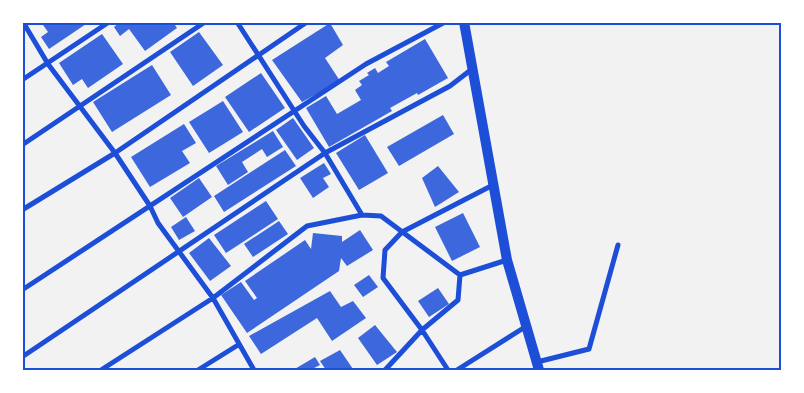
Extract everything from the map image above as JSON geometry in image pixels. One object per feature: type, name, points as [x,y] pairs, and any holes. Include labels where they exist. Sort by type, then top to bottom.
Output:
[{"type":"main road","points":[[464,22],[507,260],[525,327],[538,366]]},
{"type":"street","points":[[23,22],[48,64],[81,105],[115,153],[150,206],[158,223],[212,298],[254,370]]},
{"type":"street","points":[[22,80],[109,22]]},
{"type":"street","points":[[22,145],[205,22]]},
{"type":"street","points":[[236,22],[325,153],[362,214]]},
{"type":"street","points":[[22,210],[115,153],[307,22]]},
{"type":"street","points":[[22,290],[366,64],[445,22]]},
{"type":"street","points":[[22,357],[325,153],[450,86],[472,69]]},
{"type":"street","points":[[448,370],[422,330],[383,278],[385,250],[402,232],[494,185]]},
{"type":"street","points":[[101,370],[212,298],[307,226],[362,214],[381,216],[460,275]]},
{"type":"street","points":[[538,366],[589,349],[618,245]]},
{"type":"street","points":[[460,275],[507,260]]},
{"type":"street","points":[[384,370],[422,330],[458,300],[460,275]]},
{"type":"street","points":[[457,370],[525,327]]},
{"type":"street","points":[[198,370],[238,345]]},
{"type":"building","points":[[41,22],[89,22],[49,49],[41,37],[48,32]]},
{"type":"building","points":[[120,22],[173,22],[177,28],[145,51],[129,29],[120,36],[114,27]]},
{"type":"building","points":[[330,23],[343,45],[325,58],[340,81],[302,102],[272,60]]},
{"type":"building","points":[[199,32],[223,65],[193,86],[170,52]]},
{"type":"building","points":[[102,34],[123,64],[88,88],[82,79],[73,85],[59,63]]},
{"type":"building","points":[[425,39],[448,78],[390,108],[392,111],[329,147],[306,108],[326,96],[337,114],[361,100],[355,90],[362,85],[359,81],[369,75],[367,73],[375,68],[378,73],[389,66],[386,62]]},
{"type":"building","points":[[152,65],[171,95],[112,132],[93,102]]},
{"type":"building","points":[[261,73],[285,108],[249,132],[225,97]]},
{"type":"building","points":[[223,101],[243,132],[209,153],[189,122]]},
{"type":"building","points":[[443,115],[454,134],[399,166],[387,147]]},
{"type":"building","points":[[293,118],[314,148],[297,160],[276,130]]},
{"type":"building","points":[[184,124],[196,143],[182,151],[190,163],[150,187],[131,157]]},
{"type":"building","points":[[273,131],[283,147],[267,157],[262,149],[242,162],[248,172],[228,185],[216,166]]},
{"type":"building","points":[[365,135],[388,173],[359,190],[336,153]]},
{"type":"building","points":[[285,150],[296,166],[224,212],[214,196]]},
{"type":"building","points":[[324,163],[331,174],[323,178],[329,187],[313,198],[300,178]]},
{"type":"building","points":[[438,166],[459,192],[435,207],[422,178]]},
{"type":"building","points":[[199,178],[212,197],[183,217],[170,198]]},
{"type":"building","points":[[266,201],[278,219],[226,253],[214,235]]},
{"type":"building","points":[[463,213],[480,247],[452,261],[435,227]]},
{"type":"building","points":[[186,217],[195,231],[179,240],[171,227]]},
{"type":"building","points":[[279,221],[288,234],[253,257],[244,244]]},
{"type":"building","points":[[360,230],[373,250],[347,266],[341,258],[339,271],[247,333],[221,295],[241,282],[254,300],[257,298],[245,281],[305,240],[311,249],[313,233],[342,236],[342,242]]},
{"type":"building","points":[[209,238],[231,266],[210,281],[189,253]]},
{"type":"building","points":[[369,275],[378,287],[363,297],[354,285]]},
{"type":"building","points":[[438,288],[449,304],[429,317],[418,301]]},
{"type":"building","points":[[330,291],[341,307],[353,301],[366,318],[332,341],[317,318],[261,354],[249,336]]},
{"type":"building","points":[[375,325],[397,352],[377,365],[358,338]]},
{"type":"building","points":[[340,350],[353,369],[326,370],[320,361]]},
{"type":"building","points":[[315,357],[320,365],[310,370],[293,370]]}]
